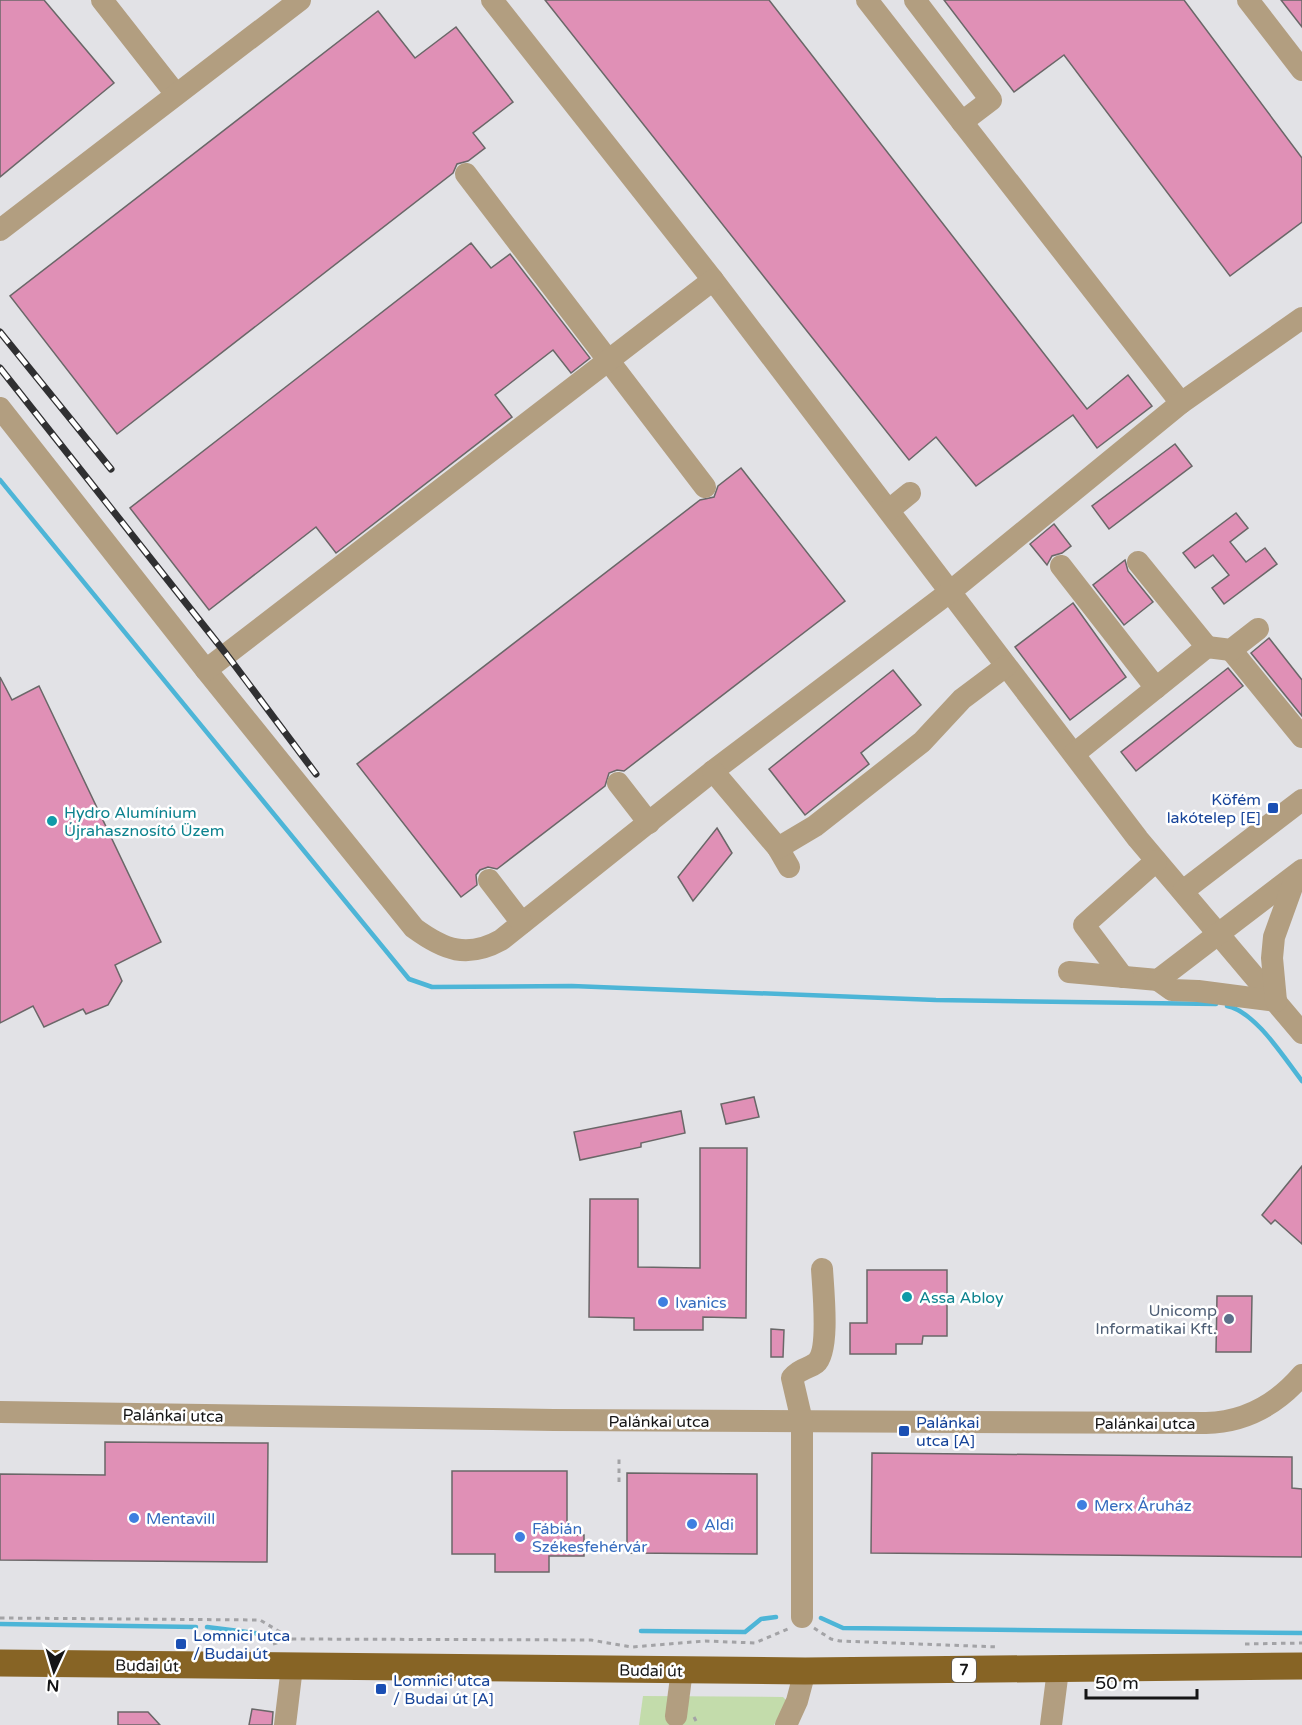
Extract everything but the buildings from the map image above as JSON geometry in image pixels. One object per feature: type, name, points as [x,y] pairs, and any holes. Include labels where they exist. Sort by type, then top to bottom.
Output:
[{"type":"main road","name":"Budai út","points":[[0,1663],[805,1671],[1302,1666]]},
{"type":"street","points":[[102,0],[175,93]]},
{"type":"street","points":[[0,230],[175,93],[300,0]]},
{"type":"street","points":[[492,0],[714,280],[1156,861],[1302,1033]]},
{"type":"street","points":[[867,0],[1181,403]]},
{"type":"street","points":[[915,0],[991,100],[962,122]]},
{"type":"street","points":[[1248,0],[1302,70]]},
{"type":"street","points":[[466,174],[705,487]]},
{"type":"street","points":[[206,670],[714,280]]},
{"type":"street","points":[[0,408],[206,670],[414,928],[441,945],[454,950],[478,951],[501,940],[713,771],[951,591],[1181,403],[1302,318]]},
{"type":"street","points":[[889,510],[910,493]]},
{"type":"street","points":[[1138,562],[1207,647],[1231,650],[1302,737]]},
{"type":"street","points":[[1060,566],[1156,688]]},
{"type":"street","points":[[1231,650],[1258,628]]},
{"type":"street","points":[[1074,754],[1207,647]]},
{"type":"street","points":[[713,771],[783,857],[815,826],[922,742],[962,699],[1006,666]]},
{"type":"street","points":[[618,783],[649,823]]},
{"type":"street","points":[[1182,891],[1302,800]]},
{"type":"street","points":[[1123,977],[1084,925],[1156,861]]},
{"type":"street","points":[[1158,980],[1221,935],[1299,873]]},
{"type":"street","points":[[1276,1001],[1272,958],[1274,937],[1299,873]]},
{"type":"street","points":[[489,880],[522,923]]},
{"type":"street","points":[[1069,972],[1158,980],[1172,990],[1209,992],[1276,1001]]},
{"type":"street","points":[[801,1624],[802,1421],[792,1378],[800,1368],[815,1363],[821,1355],[824,1343],[822,1269]]},
{"type":"street","name":"Palánkai utca","points":[[0,1412],[554,1420],[1225,1423],[1262,1409],[1302,1375]]},
{"type":"street","points":[[285,1725],[292,1667]]},
{"type":"street","points":[[676,1716],[682,1670]]},
{"type":"street","points":[[1051,1725],[1058,1670]]},
{"type":"street","points":[[786,1725],[797,1701],[805,1671]]},
{"type":"path","points":[[619,1459],[619,1482]]},
{"type":"path","points":[[0,1618],[260,1620],[292,1639]]},
{"type":"path","points":[[272,1645],[292,1639],[591,1640],[632,1647],[705,1641],[754,1642],[801,1624],[815,1628],[831,1639],[840,1641],[1004,1647]]},
{"type":"path","points":[[1233,1645],[1302,1642]]},
{"type":"green space","points":[[643,1696],[783,1697],[787,1701],[774,1725],[639,1725]]},
{"type":"waterway","points":[[0,480],[409,979],[432,987],[572,986],[936,1000],[1216,1004]]},
{"type":"waterway","points":[[1227,1006],[1238,1010],[1259,1026],[1302,1081]]},
{"type":"waterway","points":[[641,1631],[745,1632],[761,1619],[776,1617]]},
{"type":"waterway","points":[[821,1618],[843,1628],[1302,1633]]},
{"type":"waterway","points":[[0,1624],[196,1627]]},
{"type":"waterway","points":[[207,1627],[255,1633],[269,1640]]},
{"type":"railway","points":[[0,332],[111,469]]},
{"type":"railway","points":[[0,368],[227,655],[316,774]]},
{"type":"place","name":"Köfém lakótelep [E]","points":[[1273,808]]},
{"type":"place","name":"Hydro Alumínium Újrahasznosító Üzem","points":[[52,821]]},
{"type":"place","name":"Assa Abloy","points":[[907,1297]]},
{"type":"place","name":"Ivanics","points":[[663,1302]]},
{"type":"place","name":"Unicomp Informatikai Kft.","points":[[1229,1319]]},
{"type":"place","name":"Palánkai utca [A]","points":[[904,1431]]},
{"type":"place","name":"Merx Áruház","points":[[1082,1505]]},
{"type":"place","name":"Mentavill","points":[[134,1518]]},
{"type":"place","name":"Aldi","points":[[692,1524]]},
{"type":"place","name":"Fábián Székesfehérvár","points":[[520,1537]]},
{"type":"place","name":"Lomnici utca / Budai út","points":[[181,1644]]},
{"type":"place","name":"Lomnici utca / Budai út [A]","points":[[381,1689]]}]
